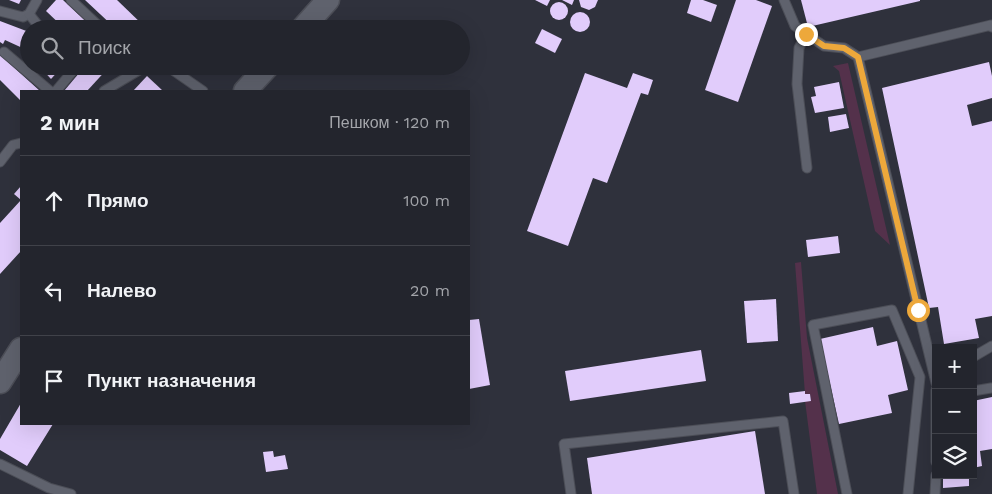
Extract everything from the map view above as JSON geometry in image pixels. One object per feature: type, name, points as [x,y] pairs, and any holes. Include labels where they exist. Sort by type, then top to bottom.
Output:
[{"type":"street","points":[[310,20],[328,0]]},
{"type":"street","points":[[246,90],[260,75]]},
{"type":"street","points":[[0,382],[20,351]]},
{"type":"lane","points":[[0,11],[17,17],[29,14],[37,0]]},
{"type":"lane","points":[[70,0],[92,20]]},
{"type":"lane","points":[[784,0],[795,26],[824,46],[844,48],[858,57],[932,358]]},
{"type":"lane","points":[[29,14],[35,20]]},
{"type":"lane","points":[[858,57],[992,25]]},
{"type":"lane","points":[[806,34],[798,48],[797,84],[807,168]]},
{"type":"lane","points":[[4,52],[20,63]]},
{"type":"lane","points":[[35,75],[49,90]]},
{"type":"lane","points":[[57,90],[69,75]]},
{"type":"lane","points":[[106,90],[131,75]]},
{"type":"lane","points":[[180,75],[202,90]]},
{"type":"lane","points":[[0,162],[13,145],[20,143]]},
{"type":"lane","points":[[846,494],[812,324],[892,310],[920,377],[908,494]]},
{"type":"lane","points":[[977,355],[992,346]]},
{"type":"lane","points":[[977,390],[992,388]]},
{"type":"lane","points":[[571,494],[564,444],[783,421],[794,494]]},
{"type":"lane","points":[[0,464],[49,488],[71,494]]},
{"type":"lane","points":[[935,494],[936,479]]},
{"type":"shaded area","points":[[848,63],[890,245],[875,231],[839,71],[833,66]]},
{"type":"shaded area","points":[[801,262],[807,338],[838,494],[817,494],[805,401],[811,400],[810,394],[805,394],[795,263]]},
{"type":"building","points":[[9,0],[21,0],[19,4]]},
{"type":"building","points":[[56,0],[63,0],[84,20],[56,20],[46,11]]},
{"type":"building","points":[[85,0],[117,0],[138,20],[106,20]]},
{"type":"building","points":[[535,0],[550,0],[547,6]]},
{"type":"building","points":[[562,0],[574,0],[572,5]]},
{"type":"building","points":[[579,0],[598,0],[595,7],[589,10],[581,7]]},
{"type":"building","points":[[691,0],[703,0],[717,5],[711,22],[687,13]]},
{"type":"building","points":[[736,0],[756,0],[772,6],[738,102],[705,90]]},
{"type":"building","points":[[801,0],[920,0],[920,1],[808,27]]},
{"type":"building","points":[[555,2],[563,2],[568,7],[566,18],[555,20],[550,15],[550,7]]},
{"type":"building","points":[[580,12],[587,15],[590,22],[587,29],[580,32],[573,29],[570,22],[573,15]]},
{"type":"building","points":[[0,21],[20,29],[20,47],[5,40],[3,44],[0,42]]},
{"type":"building","points":[[542,29],[562,39],[555,53],[535,43]]},
{"type":"building","points":[[0,55],[39,90],[20,90],[20,100],[0,80]]},
{"type":"building","points":[[989,62],[992,76],[992,98],[967,105],[972,126],[992,121],[992,316],[975,319],[979,338],[944,344],[938,307],[929,308],[882,88]]},
{"type":"building","points":[[585,73],[627,88],[633,73],[653,80],[648,95],[641,93],[607,183],[593,178],[568,246],[527,231]]},
{"type":"building","points":[[77,75],[102,75],[88,90],[65,90]]},
{"type":"building","points":[[147,76],[162,90],[134,90]]},
{"type":"building","points":[[839,82],[844,108],[815,113],[811,97],[816,96],[814,87]]},
{"type":"building","points":[[846,114],[849,128],[830,132],[828,117]]},
{"type":"building","points":[[20,187],[20,199],[14,194]]},
{"type":"building","points":[[20,201],[20,252],[0,274],[0,223]]},
{"type":"building","points":[[838,236],[840,253],[808,257],[806,240]]},
{"type":"building","points":[[776,299],[778,341],[747,343],[744,301]]},
{"type":"building","points":[[479,319],[490,385],[470,389],[470,320]]},
{"type":"building","points":[[873,327],[877,346],[897,341],[908,390],[888,395],[892,413],[839,424],[820,339]]},
{"type":"building","points":[[701,350],[706,381],[570,401],[565,371]]},
{"type":"building","points":[[805,391],[805,394],[810,394],[811,401],[790,404],[789,393]]},
{"type":"building","points":[[992,397],[992,449],[980,451],[982,466],[977,467],[977,434],[977,400]]},
{"type":"building","points":[[20,405],[20,425],[52,425],[27,466],[0,450],[0,439]]},
{"type":"building","points":[[755,431],[765,494],[592,494],[587,458]]},
{"type":"building","points":[[273,451],[274,457],[285,455],[288,469],[266,472],[263,452]]},
{"type":"building","points":[[943,479],[969,479],[969,486],[943,488]]},
{"type":"route","points":[[806,34],[824,46],[844,48],[858,57],[864,75],[887,183],[918,310]]}]
